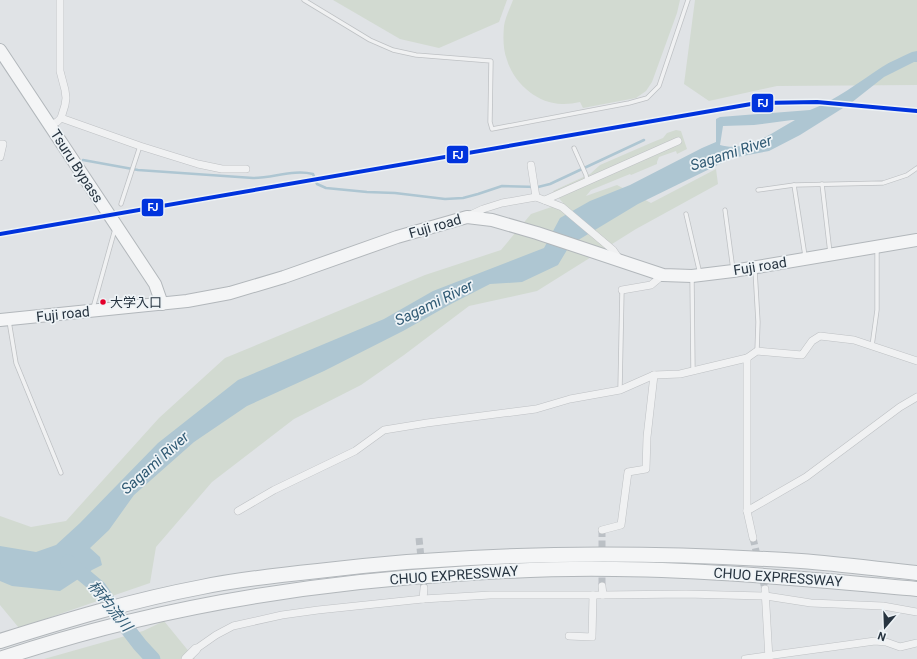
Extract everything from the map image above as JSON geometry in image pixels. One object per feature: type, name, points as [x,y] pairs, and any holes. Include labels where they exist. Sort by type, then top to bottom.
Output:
[{"type":"highway","name":"Tsuru Bypass","points":[[0,50],[154,284],[162,304]]},
{"type":"highway","name":"Fuji road","points":[[5,320],[162,304],[230,293],[284,277],[397,237],[466,217],[492,220],[537,233],[663,275],[696,275],[733,271],[917,240]]},
{"type":"highway","name":"CHUO EXPRESSWAY","points":[[0,641],[109,608],[205,586],[354,566],[445,558],[613,553],[804,562],[917,573]]},
{"type":"highway","name":"CHUO EXPRESSWAY","points":[[4,658],[115,624],[164,612],[263,594],[358,581],[446,574],[522,570],[613,569],[701,572],[794,578],[917,589]]},
{"type":"street","points":[[50,125],[57,122],[61,118],[66,98],[60,71],[60,0]]},
{"type":"street","points":[[61,118],[140,146],[198,164],[222,168],[246,169]]},
{"type":"street","points":[[546,200],[587,178],[678,141]]},
{"type":"street","points":[[0,144],[3,144],[0,157]]},
{"type":"street","points":[[531,165],[535,191],[546,200],[562,207],[613,250],[622,262]]},
{"type":"street","points":[[466,217],[483,209],[535,191]]},
{"type":"street","points":[[622,290],[651,285],[663,275]]},
{"type":"street","points":[[238,511],[274,490],[355,451],[384,430],[536,409],[570,399],[620,390],[654,375],[680,374],[747,358],[757,351],[802,354],[812,341],[820,336],[854,340],[917,361]]},
{"type":"street","points":[[747,358],[746,511],[753,538]]},
{"type":"street","points":[[602,530],[620,525],[628,472],[646,469],[647,436],[654,375]]},
{"type":"street","points":[[746,511],[770,499],[806,477],[900,407],[917,397]]},
{"type":"street","points":[[602,586],[603,595]]},
{"type":"street","points":[[423,599],[424,588]]},
{"type":"street","points":[[765,593],[769,658]]},
{"type":"street","points":[[186,659],[196,649],[216,635],[233,626],[282,615],[423,599],[490,595],[765,593],[811,603],[883,606],[917,612]]},
{"type":"street","points":[[568,636],[592,637],[593,595]]},
{"type":"street","points":[[745,659],[769,658],[875,641],[886,642],[900,647],[917,643]]},
{"type":"lane","points":[[304,0],[370,40],[393,50],[416,55],[491,61],[490,122],[492,129],[629,103],[646,98],[659,86],[688,0]]},
{"type":"lane","points":[[121,204],[140,146]]},
{"type":"lane","points":[[574,148],[587,178]]},
{"type":"lane","points":[[758,190],[794,185],[883,183],[907,175],[917,168]]},
{"type":"lane","points":[[822,184],[830,254]]},
{"type":"lane","points":[[794,185],[806,259]]},
{"type":"lane","points":[[725,210],[733,271]]},
{"type":"lane","points":[[686,214],[696,275],[693,371]]},
{"type":"lane","points":[[92,311],[116,225]]},
{"type":"lane","points":[[872,346],[877,310],[877,247]]},
{"type":"lane","points":[[755,267],[758,322],[757,351]]},
{"type":"lane","points":[[620,390],[622,290]]},
{"type":"lane","points":[[5,320],[16,363],[61,473]]},
{"type":"shaded area","points":[[333,0],[507,0],[499,22],[439,48],[400,39]]},
{"type":"shaded area","points":[[513,0],[680,0],[677,13],[652,82],[646,91],[636,98],[583,108],[580,102],[564,104],[555,103],[537,97],[522,85],[515,77],[510,69],[503,39],[506,16]]},
{"type":"shaded area","points":[[695,0],[917,0],[917,85],[777,86],[709,101],[684,84]]},
{"type":"shaded area","points":[[676,130],[681,131],[687,149],[677,154],[676,151],[659,157],[657,164],[591,190],[586,196],[617,185],[651,203],[716,169],[718,184],[636,229],[537,291],[469,306],[361,385],[294,419],[212,482],[156,547],[150,583],[19,628],[0,605],[0,516],[31,527],[66,521],[159,418],[225,358],[425,275],[501,250],[531,214],[563,203],[553,191],[590,174],[600,165],[663,138],[667,133]]},
{"type":"shaded area","points":[[164,621],[195,659],[44,659],[143,631]]},
{"type":"water","name":"Sagami River","points":[[917,51],[917,62],[914,62],[884,77],[851,103],[800,135],[769,151],[732,158],[638,204],[570,245],[558,265],[522,282],[490,284],[403,331],[324,371],[247,406],[194,442],[134,495],[109,530],[90,548],[100,557],[102,565],[60,591],[12,586],[0,581],[0,546],[36,552],[56,545],[80,523],[158,443],[238,380],[384,319],[433,291],[544,248],[560,218],[590,201],[630,185],[716,142],[716,119],[720,117],[810,110],[838,96],[885,65]],"holes":[[[795,120],[750,144],[730,147],[720,145],[723,126],[754,125]]]},
{"type":"waterway","points":[[83,160],[138,170],[253,178],[291,173],[306,173],[313,174],[317,184],[326,188],[395,193],[445,199],[463,198],[502,186],[538,187],[550,184],[644,140]]},
{"type":"waterway","name":"柄杓流川","points":[[68,562],[99,588],[123,623],[153,659]]},
{"type":"tunnel","points":[[602,530],[602,556]]},
{"type":"tunnel","points":[[419,538],[424,588]]},
{"type":"tunnel","points":[[753,538],[765,589]]},
{"type":"tunnel","points":[[602,567],[602,586]]},
{"type":"transit line","name":"FJ","points":[[0,234],[757,103],[817,102],[917,111]]},
{"type":"place","name":"大学入口","points":[[103,302]]}]
